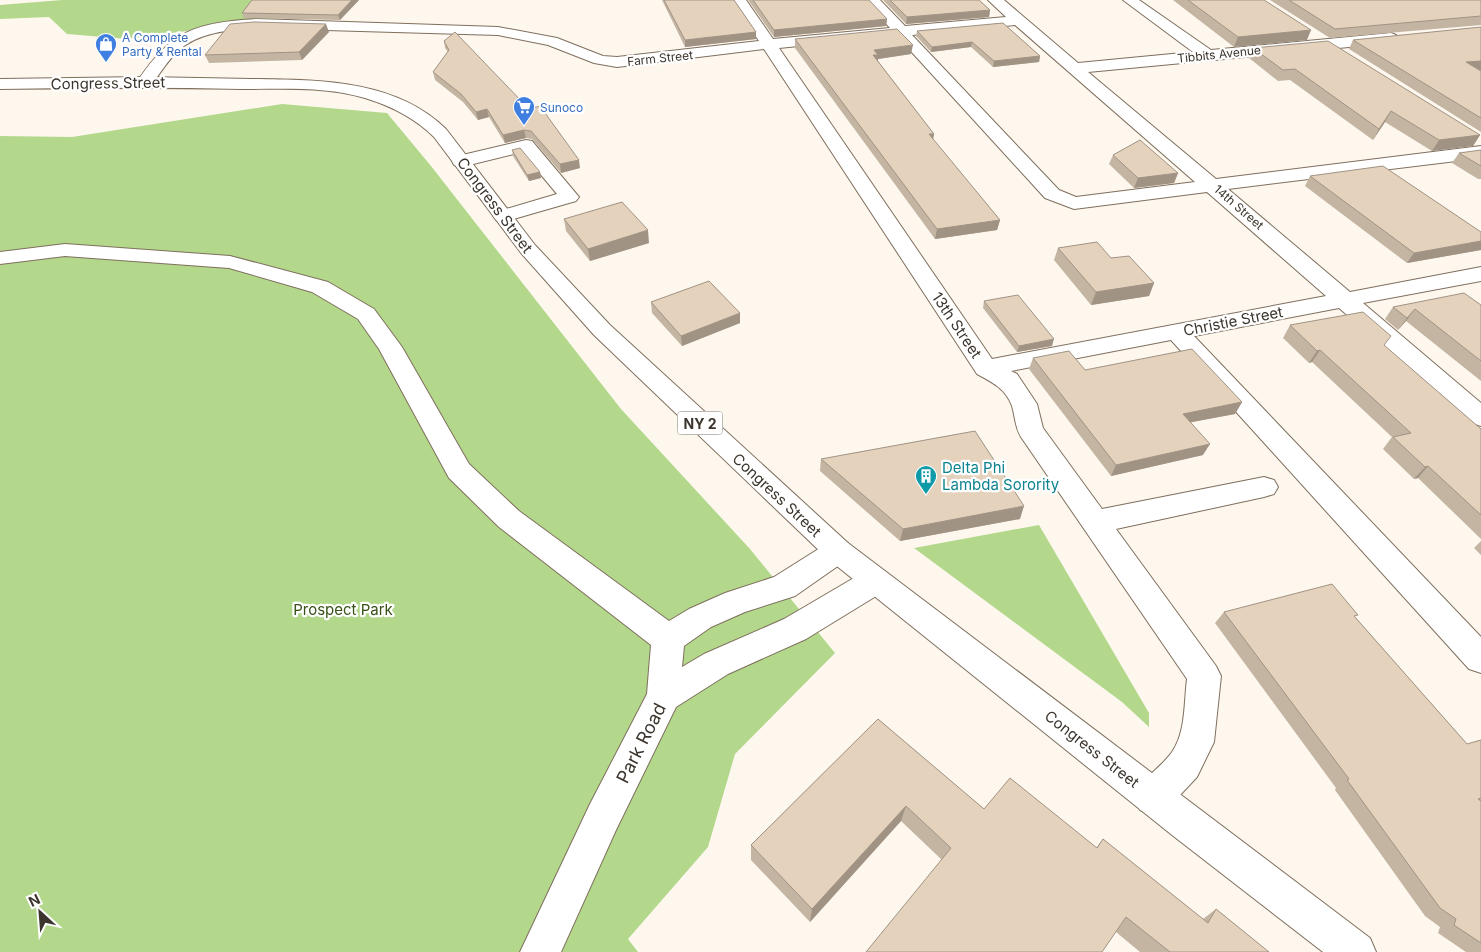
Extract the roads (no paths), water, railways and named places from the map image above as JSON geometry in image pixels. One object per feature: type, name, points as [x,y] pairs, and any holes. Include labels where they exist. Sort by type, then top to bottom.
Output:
[{"type":"street","name":"13th Street","points":[[739,0],[986,368],[1008,380],[1024,404],[1030,430],[1204,676],[1196,742],[1184,765],[1152,796]]},
{"type":"street","points":[[872,0],[1052,194],[1074,203],[1215,186],[1478,144]]},
{"type":"street","name":"14th Street","points":[[995,0],[1215,186],[1481,416]]},
{"type":"street","points":[[1130,0],[1207,55]]},
{"type":"street","name":"Farm Street","points":[[145,82],[177,44],[194,36],[245,24],[267,23],[498,31],[552,41],[600,60],[617,62],[768,44],[1017,20]]},
{"type":"street","points":[[1303,30],[1350,59]]},
{"type":"street","name":"Tibbits Avenue","points":[[1076,68],[1407,37]]},
{"type":"street","name":"Congress Street","points":[[0,84],[145,82],[321,85],[368,93],[424,118],[440,133],[528,249],[602,330],[838,551],[1152,796],[1356,952]]},
{"type":"street","points":[[461,161],[526,145],[569,197],[502,216]]},
{"type":"street","points":[[0,258],[65,250],[230,262],[320,287],[366,314],[390,347],[459,471],[509,519],[668,639]]},
{"type":"street","name":"Christie Street","points":[[986,368],[1481,274]]},
{"type":"street","points":[[1177,332],[1481,659]]},
{"type":"street","points":[[1095,522],[1264,487]]},
{"type":"street","points":[[668,639],[700,618],[727,606],[784,587],[838,551]]},
{"type":"street","name":"Park Road","points":[[540,952],[603,817],[664,696],[716,664],[795,629],[875,581]]},
{"type":"street","points":[[664,696],[668,639]]},
{"type":"place","name":"A Complete Party & Rental","points":[[106,63]]},
{"type":"place","name":"Sunoco","points":[[524,126]]},
{"type":"place","name":"Delta Phi Lambda Sorority","points":[[926,495]]},
{"type":"park label","name":"Prospect Park","points":[[343,609]]}]
